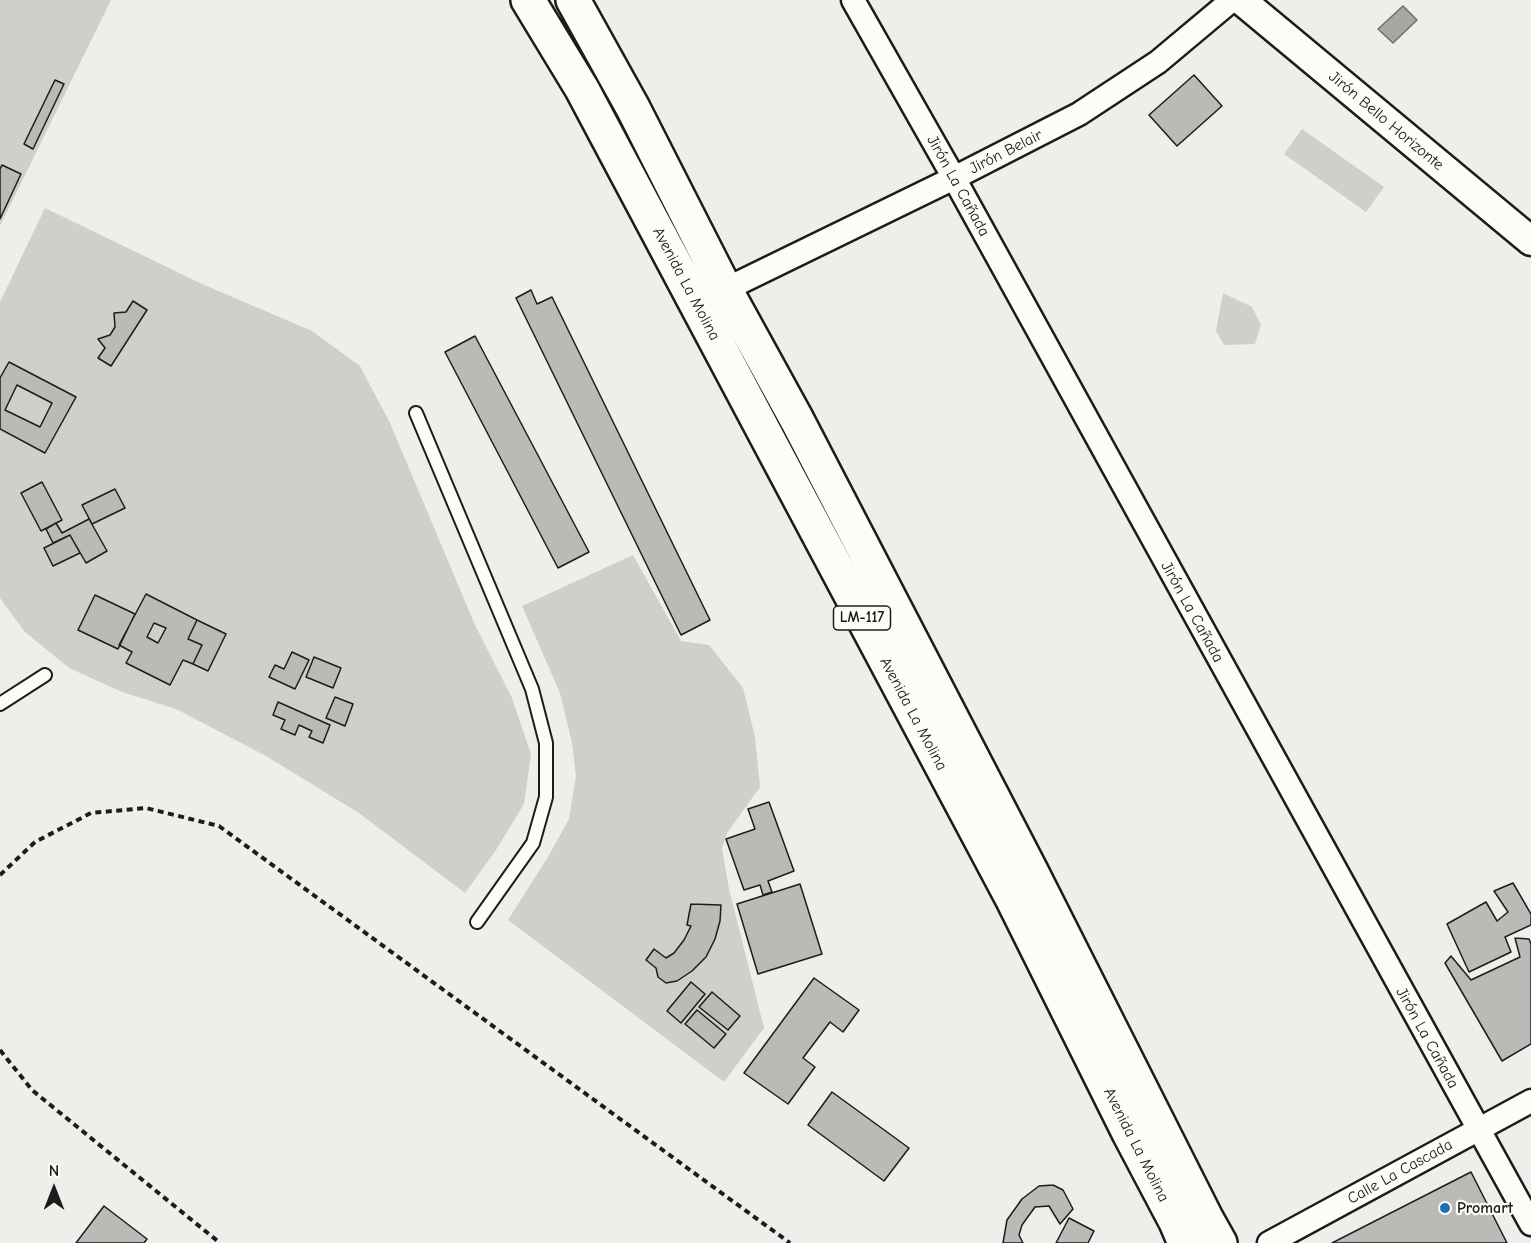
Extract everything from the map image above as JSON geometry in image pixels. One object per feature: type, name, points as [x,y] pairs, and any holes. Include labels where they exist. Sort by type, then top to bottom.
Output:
[{"type":"main road","name":"Avenida La Molina","points":[[528,0],[711,296],[797,420],[1031,871],[1200,1208],[1220,1243]]},
{"type":"main road","name":"Avenida La Molina","points":[[573,0],[633,108],[711,296],[1185,1243]]},
{"type":"street","name":"Jirón La Cañada","points":[[853,0],[954,178],[1531,1224]]},
{"type":"street","name":"Jirón Belair","points":[[711,296],[954,178],[1079,114],[1158,62],[1232,0]]},
{"type":"street","name":"Jirón Bello Horizonte","points":[[1241,0],[1531,242]]},
{"type":"street","name":"Calle La Cascada","points":[[1269,1243],[1531,1101]]},
{"type":"lane","points":[[416,413],[532,688],[546,743],[546,797],[533,843],[477,922]]},
{"type":"lane","points":[[0,704],[45,675]]},
{"type":"path","points":[[0,875],[35,842],[91,813],[146,808],[219,826],[790,1243]]},
{"type":"path","points":[[0,1050],[32,1090],[220,1243]]},
{"type":"shaded area","points":[[0,0],[111,0],[0,226]]},
{"type":"shaded area","points":[[1403,6],[1417,20],[1393,43],[1378,29]]},
{"type":"shaded area","points":[[1302,129],[1384,187],[1366,212],[1284,154]]},
{"type":"shaded area","points":[[45,208],[202,284],[312,331],[360,366],[390,423],[475,625],[512,698],[531,754],[524,804],[496,850],[465,893],[359,813],[266,756],[176,709],[122,692],[69,668],[24,631],[0,598],[0,302]]},
{"type":"shaded area","points":[[1223,293],[1252,307],[1261,325],[1255,344],[1224,345],[1216,331]]},
{"type":"shaded area","points":[[633,555],[681,641],[709,645],[743,688],[755,737],[760,787],[727,833],[722,848],[729,889],[764,1028],[724,1082],[508,920],[569,819],[576,776],[572,743],[560,693],[522,606]]},
{"type":"building","points":[[1194,75],[1222,106],[1177,146],[1149,115]]},
{"type":"building","points":[[55,80],[64,84],[33,149],[24,144]]},
{"type":"building","points":[[2,165],[21,174],[0,219],[0,169]]},
{"type":"building","points":[[531,290],[537,304],[552,297],[710,620],[681,635],[516,298]]},
{"type":"building","points":[[133,301],[147,310],[111,366],[98,358],[105,348],[98,339],[110,335],[115,327],[114,313],[126,312]]},
{"type":"building","points":[[475,336],[589,552],[558,568],[445,352]]},
{"type":"building","points":[[9,362],[76,397],[45,453],[0,429],[0,378]],"holes":[[[17,385],[52,403],[40,427],[5,410]]]},
{"type":"building","points":[[42,482],[62,520],[41,531],[21,493]]},
{"type":"building","points":[[115,489],[125,508],[92,524],[82,505]]},
{"type":"building","points":[[89,519],[107,551],[86,563],[70,535],[53,543],[46,529],[56,523],[62,533]]},
{"type":"building","points":[[70,535],[80,553],[53,566],[44,548]]},
{"type":"building","points":[[146,594],[197,620],[188,639],[202,645],[193,664],[183,660],[170,685],[126,663],[132,652],[119,645]],"holes":[[[154,623],[166,628],[158,643],[147,637]]]},
{"type":"building","points":[[95,595],[135,614],[118,649],[78,630]]},
{"type":"building","points":[[197,620],[226,634],[208,671],[193,664],[202,645],[188,639]]},
{"type":"building","points":[[292,652],[309,660],[295,689],[269,677],[275,665],[284,669]]},
{"type":"building","points":[[314,657],[341,668],[333,688],[306,677]]},
{"type":"building","points":[[335,697],[353,704],[345,726],[326,718]]},
{"type":"building","points":[[278,702],[330,725],[323,743],[309,737],[312,731],[299,725],[295,735],[281,729],[285,720],[273,715]]},
{"type":"building","points":[[769,802],[794,871],[768,881],[772,892],[763,895],[760,885],[744,890],[726,839],[755,829],[748,809]]},
{"type":"building","points":[[1513,883],[1531,914],[1531,925],[1505,937],[1511,952],[1469,972],[1447,924],[1486,902],[1497,921],[1508,912],[1494,891]]},
{"type":"building","points":[[800,884],[822,954],[758,974],[737,904]]},
{"type":"building","points":[[691,904],[721,905],[715,939],[706,957],[692,971],[677,981],[666,983],[658,977],[656,968],[646,960],[654,949],[666,958],[674,953],[691,926],[687,925]]},
{"type":"building","points":[[1515,938],[1529,939],[1531,944],[1531,1044],[1502,1061],[1445,963],[1451,956],[1471,980],[1520,957]]},
{"type":"building","points":[[814,978],[859,1010],[843,1032],[830,1022],[803,1058],[815,1067],[788,1104],[744,1073]]},
{"type":"building","points":[[691,982],[705,994],[681,1023],[667,1011]]},
{"type":"building","points":[[712,992],[740,1016],[728,1030],[699,1007]]},
{"type":"building","points":[[697,1010],[726,1034],[714,1048],[685,1024]]},
{"type":"building","points":[[832,1092],[909,1148],[884,1181],[808,1125]]},
{"type":"building","name":"Promart","points":[[1471,1172],[1507,1243],[1332,1243]]},
{"type":"building","points":[[1053,1185],[1063,1190],[1073,1209],[1060,1224],[1049,1206],[1035,1207],[1022,1225],[1019,1235],[1023,1243],[1003,1243],[1007,1220],[1022,1199],[1039,1186]]},
{"type":"building","points":[[104,1206],[147,1239],[144,1243],[76,1243]]},
{"type":"building","points":[[1069,1218],[1094,1231],[1088,1243],[1056,1243]]},
{"type":"place","name":"Promart","points":[[1445,1208]]}]
